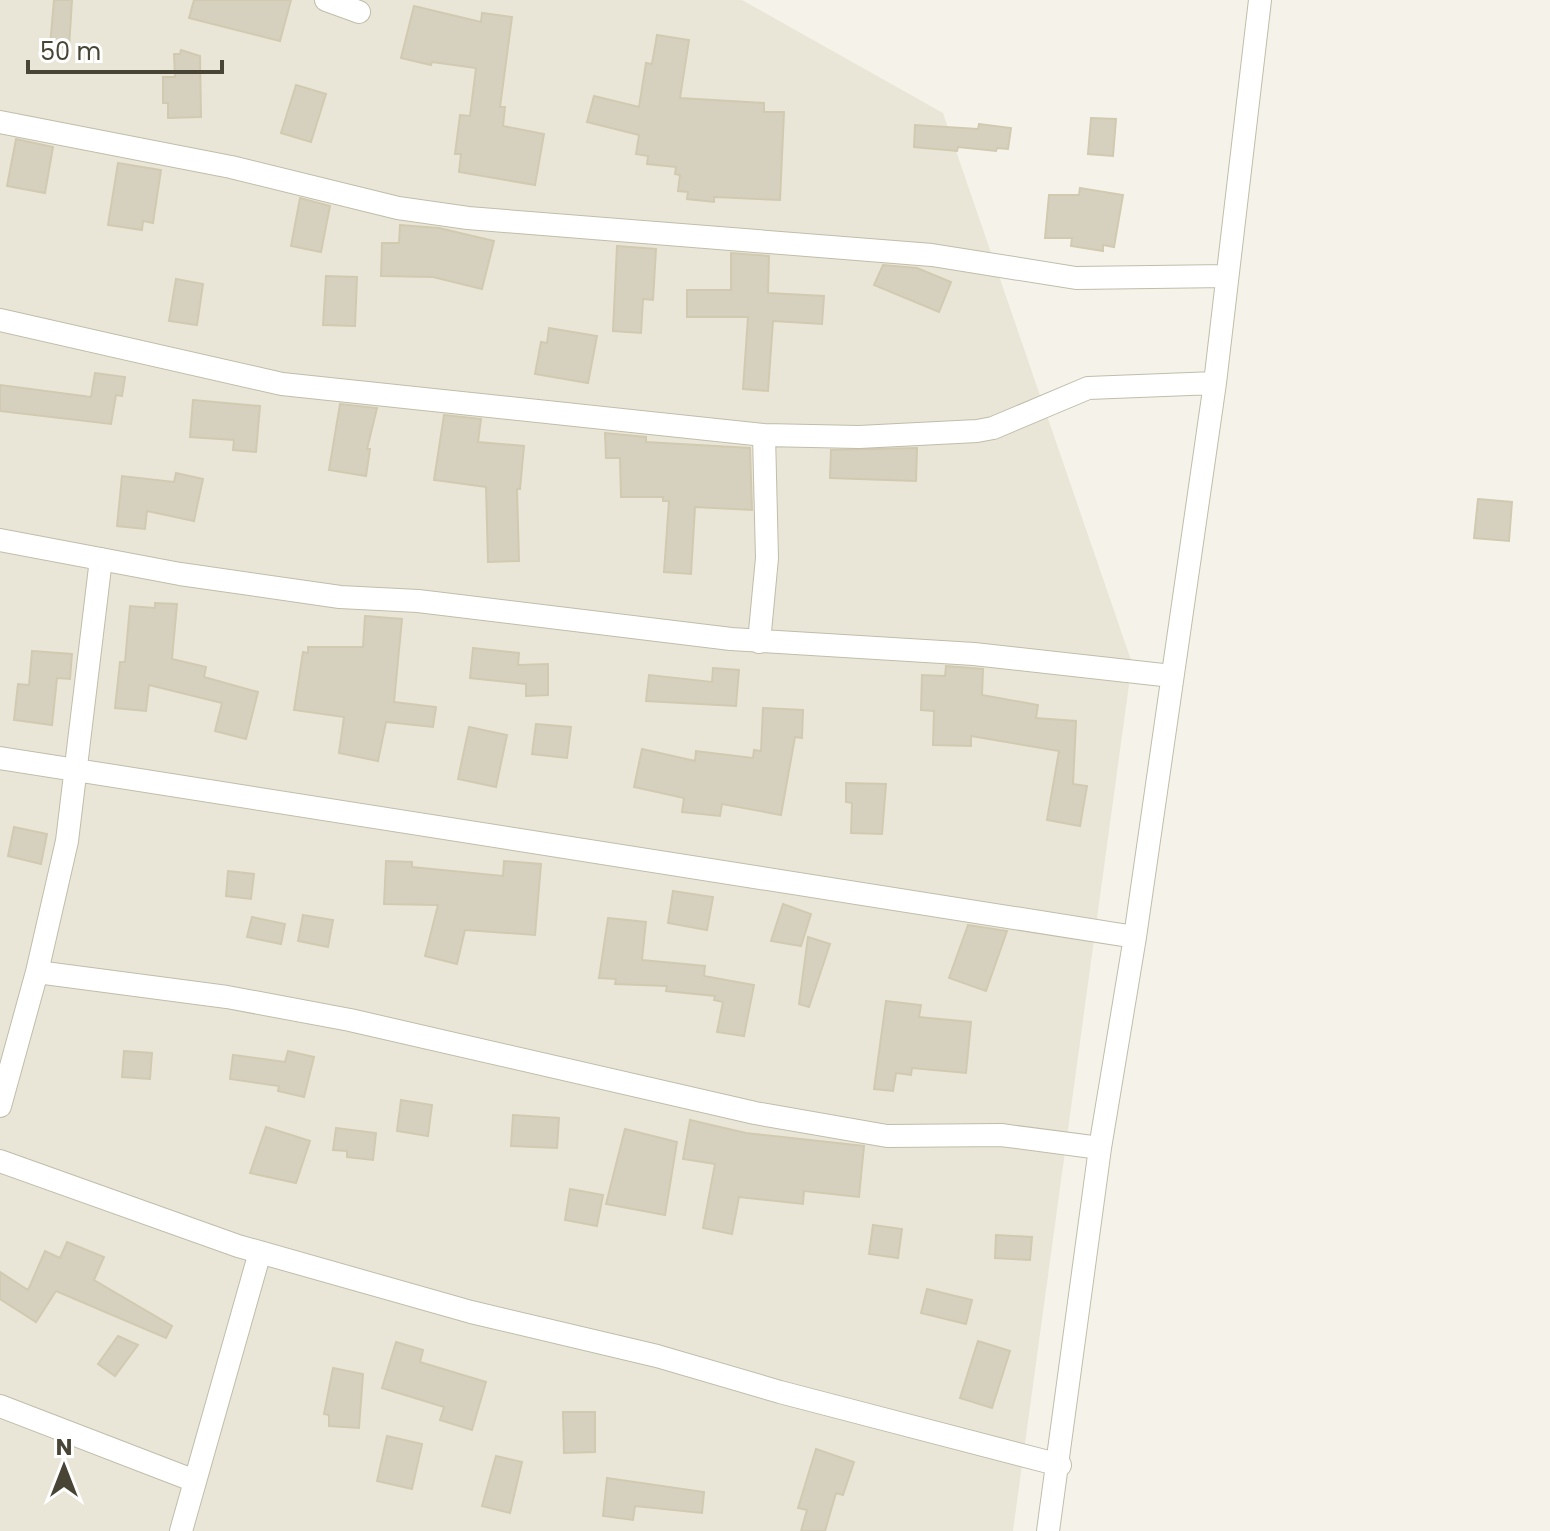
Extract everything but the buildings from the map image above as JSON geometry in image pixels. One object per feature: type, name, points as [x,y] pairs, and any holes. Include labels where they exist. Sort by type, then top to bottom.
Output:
[{"type":"street","points":[[326,0],[359,12]]},
{"type":"street","points":[[1048,1531],[1060,1465],[1100,1148],[1135,937],[1215,383],[1260,0]]},
{"type":"street","points":[[0,122],[231,167],[398,208],[468,218],[932,255],[1076,278],[1227,276]]},
{"type":"street","points":[[0,320],[282,384],[764,435],[859,437],[977,431],[993,428],[1088,388],[1215,383]]},
{"type":"street","points":[[759,642],[767,558],[764,435]]},
{"type":"street","points":[[0,540],[340,597],[418,601],[759,642],[974,654],[1172,676]]},
{"type":"street","points":[[0,1106],[37,972],[67,841],[101,559]]},
{"type":"street","points":[[0,758],[1135,937]]},
{"type":"street","points":[[37,972],[227,997],[350,1020],[755,1113],[887,1136],[1001,1135],[1100,1148]]},
{"type":"street","points":[[0,1161],[260,1252],[471,1312],[657,1356],[780,1392],[1060,1465]]},
{"type":"street","points":[[181,1531],[260,1252]]},
{"type":"street","points":[[0,1406],[195,1481]]},
{"type":"shaded area","points":[[0,0],[742,0],[943,113],[1132,663],[1013,1531],[0,1531]]}]
